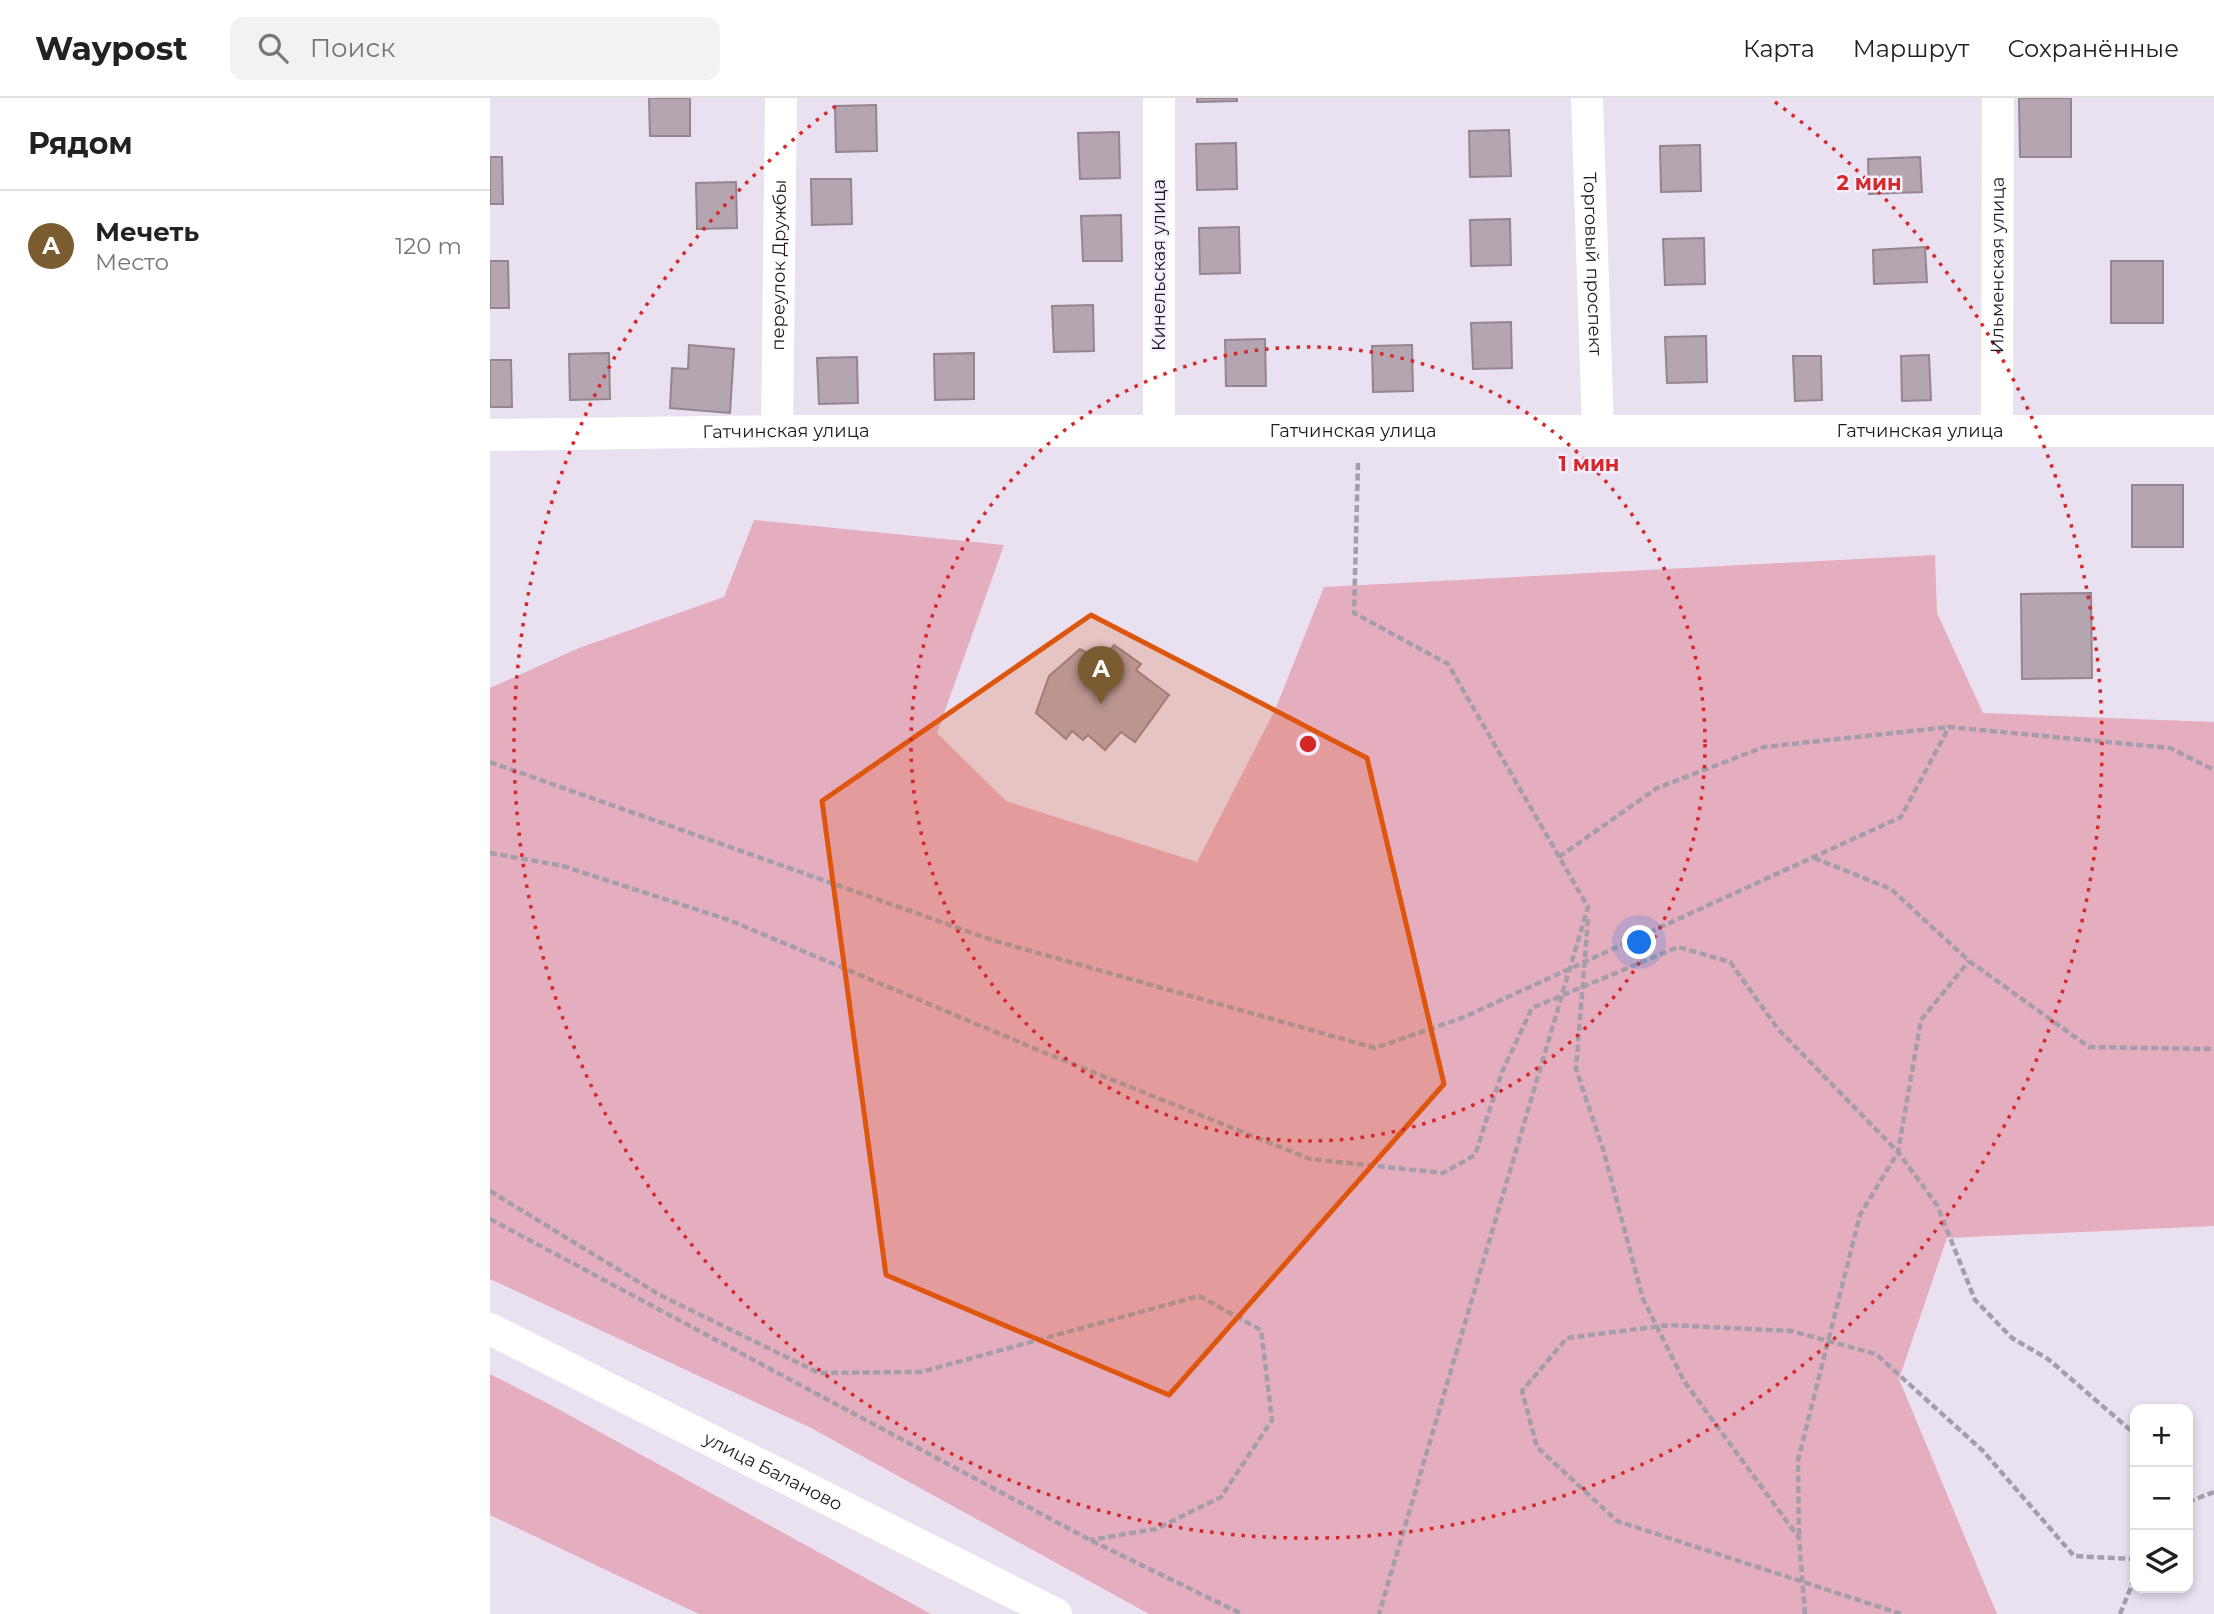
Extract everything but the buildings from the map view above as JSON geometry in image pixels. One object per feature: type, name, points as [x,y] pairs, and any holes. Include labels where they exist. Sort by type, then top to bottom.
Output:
[{"type":"street","name":"переулок Дружбы","points":[[777,431],[781,98]]},
{"type":"street","name":"Кинельская улица","points":[[1158,431],[1159,98]]},
{"type":"street","name":"Торговый проспект","points":[[1587,98],[1598,431]]},
{"type":"street","name":"Ильменская улица","points":[[1997,431],[1998,98]]},
{"type":"street","name":"Гатчинская улица","points":[[490,435],[777,431],[2214,431]]},
{"type":"street","name":"улица Баланово","points":[[490,1329],[1056,1614]]},
{"type":"path","points":[[1359,431],[1354,613],[1448,664],[1588,907],[1576,1069],[1603,1149],[1643,1300],[1684,1381],[1799,1538]]},
{"type":"path","points":[[1559,857],[1657,788],[1764,747],[1950,727],[2170,748],[2214,770]]},
{"type":"path","points":[[490,762],[992,940],[1375,1048],[1462,1018],[1901,817],[1950,727]]},
{"type":"path","points":[[490,853],[563,866],[729,919],[1043,1052],[1310,1159],[1443,1173],[1475,1155],[1502,1072],[1532,1008],[1678,947],[1730,962],[1778,1029],[1898,1152],[1937,1205],[1975,1300],[2012,1338],[2048,1359],[2130,1430]]},
{"type":"path","points":[[1813,858],[1891,888],[1969,961],[2089,1047],[2214,1049]]},
{"type":"path","points":[[1379,1614],[1588,907]]},
{"type":"path","points":[[1805,1614],[1799,1538],[1798,1460],[1860,1215],[1898,1152],[1921,1020],[1969,961]]},
{"type":"path","points":[[490,1191],[660,1295],[819,1373],[921,1372],[1199,1296],[1261,1330],[1272,1420],[1222,1497],[1156,1529],[1090,1540]]},
{"type":"path","points":[[490,1219],[1090,1540],[1242,1614]]},
{"type":"path","points":[[1901,1614],[1617,1521],[1537,1447],[1522,1391],[1567,1338],[1657,1326],[1791,1331],[1876,1354],[1983,1451],[2074,1556],[2130,1559]]},
{"type":"path","points":[[2193,1500],[2214,1492]]},
{"type":"path","points":[[2120,1614],[2130,1589]]},
{"type":"highlighted area","points":[[1091,615],[1367,758],[1444,1084],[1169,1395],[886,1275],[822,801]]},
{"type":"shaded area","points":[[754,520],[1004,545],[937,733],[1006,801],[1197,862],[1275,710],[1324,587],[1935,555],[1937,613],[1983,713],[2214,722],[2214,1226],[1947,1238],[1899,1379],[1997,1614],[1149,1614],[811,1428],[490,1279],[490,688],[579,648],[724,597]]},
{"type":"shaded area","points":[[490,1374],[931,1614],[699,1614],[490,1515]]},
{"type":"place","name":"Мечеть","points":[[1101,704]]}]
